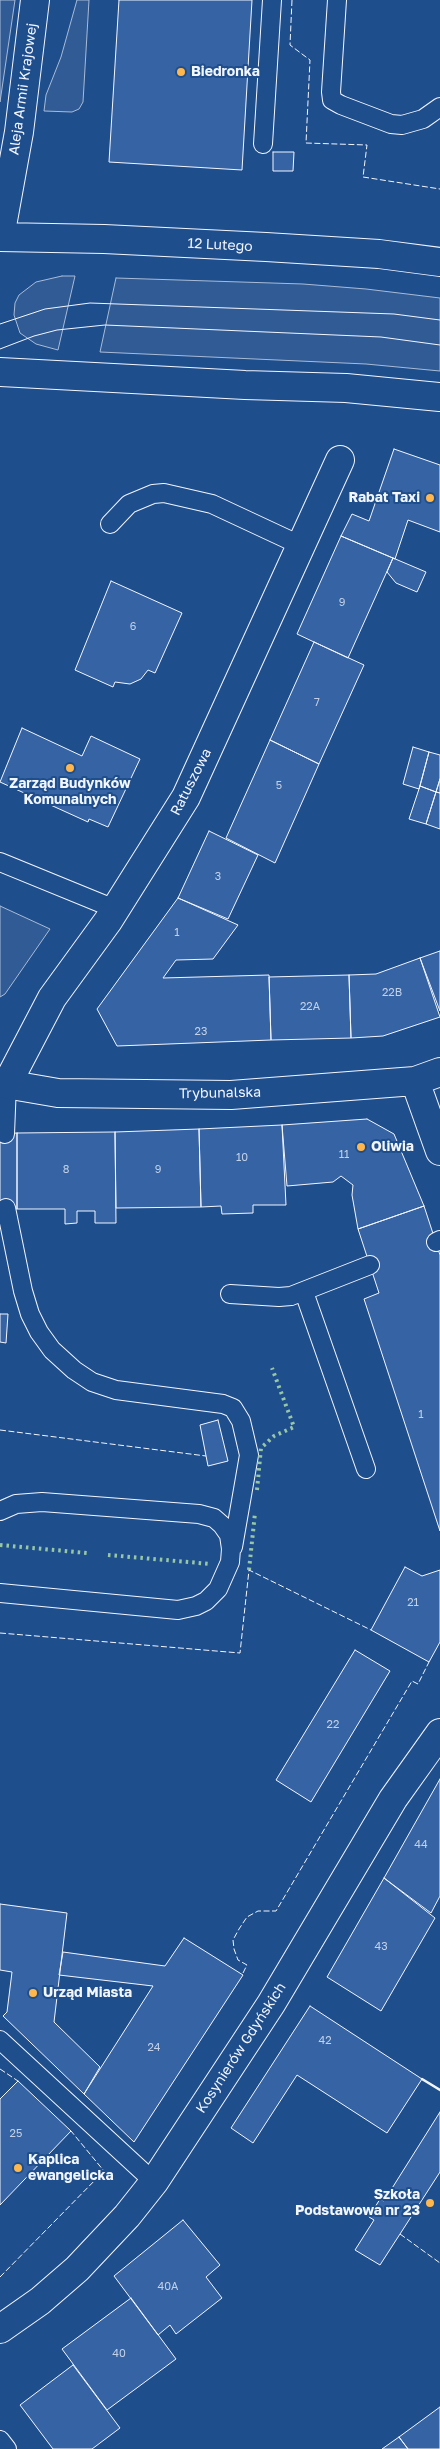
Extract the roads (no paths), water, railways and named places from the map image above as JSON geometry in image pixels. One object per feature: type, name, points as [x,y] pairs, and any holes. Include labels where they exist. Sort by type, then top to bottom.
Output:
[{"type":"street","name":"Aleja Armii Krajowej","points":[[0,237],[19,132],[35,0]]},
{"type":"street","name":"12 Lutego","points":[[0,237],[104,239],[284,248],[379,254],[440,262]]},
{"type":"street","points":[[0,372],[246,385],[346,388],[440,396]]},
{"type":"street","name":"Ratuszowa","points":[[3,1084],[52,998],[115,909],[186,797],[340,460]]},
{"type":"street","points":[[428,1076],[440,1151]]},
{"type":"street","name":"Trybunalska","points":[[3,1084],[58,1093],[231,1095],[428,1076]]},
{"type":"street","name":"Kosynierów Gdyńskich","points":[[0,2330],[40,2301],[77,2269],[128,2216],[154,2182],[271,2004],[393,1798],[440,1733]]},
{"type":"lane","points":[[264,144],[272,0]]},
{"type":"lane","points":[[337,0],[332,100],[391,124],[402,125],[423,120],[440,107]]},
{"type":"lane","points":[[110,524],[129,504],[153,494],[164,493],[212,504],[302,546]]},
{"type":"lane","points":[[0,862],[115,909]]},
{"type":"lane","points":[[3,1084],[5,1134]]},
{"type":"lane","points":[[0,1593],[178,1610],[206,1602],[218,1589],[230,1562],[250,1455],[241,1421],[233,1408],[223,1404],[116,1390],[92,1382],[74,1370],[52,1350],[39,1332],[23,1291],[6,1208]]},
{"type":"lane","points":[[230,1294],[279,1297],[304,1292],[370,1265]]},
{"type":"lane","points":[[304,1292],[366,1469]]},
{"type":"lane","points":[[0,1510],[16,1504],[42,1502],[199,1514],[214,1518],[232,1512],[243,1498]]},
{"type":"lane","points":[[214,1518],[229,1535],[230,1562]]},
{"type":"lane","points":[[0,2040],[154,2182]]},
{"type":"lane","points":[[0,2440],[7,2449]]},
{"type":"tram line","points":[[0,324],[45,309],[90,303],[394,314],[440,320]]},
{"type":"tram line","points":[[0,349],[34,336],[57,330],[105,325],[381,337],[440,345]]},
{"type":"place","name":"Biedronka","points":[[181,72]]},
{"type":"place","name":"Rabat Taxi","points":[[430,498]]},
{"type":"place","name":"Zarząd Budynków Komunalnych","points":[[70,768]]},
{"type":"place","name":"Oliwia","points":[[361,1147]]},
{"type":"place","name":"Urząd Miasta","points":[[33,1993]]},
{"type":"place","name":"Kaplica ewangelicka","points":[[18,2168]]},
{"type":"place","name":"Szkoła Podstawowa nr 23","points":[[430,2203]]}]
